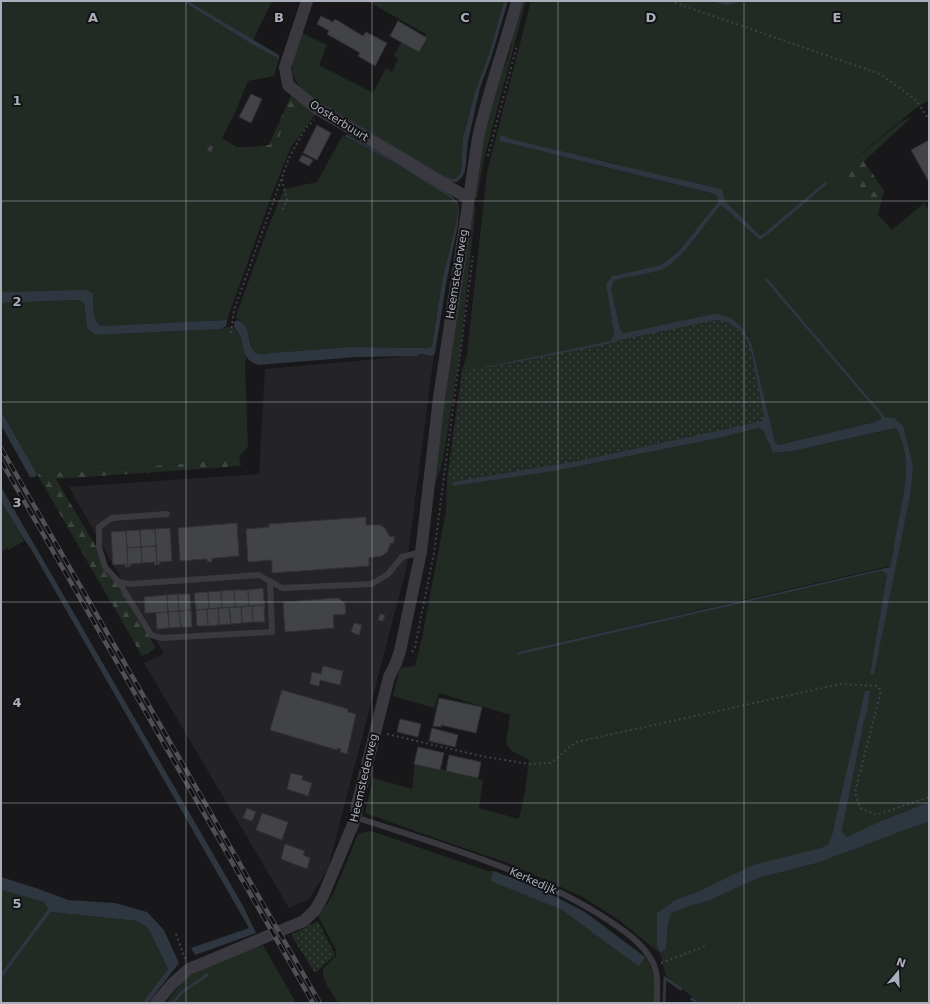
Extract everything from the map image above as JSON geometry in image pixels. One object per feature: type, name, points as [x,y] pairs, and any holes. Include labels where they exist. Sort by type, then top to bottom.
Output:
[{"type":"street","name":"Oosterbuurt","points":[[307,1],[285,67],[288,85],[321,111],[468,198]]},
{"type":"street","name":"Heemstederweg","points":[[156,1003],[172,984],[189,969],[304,921],[315,910],[323,896],[359,818],[357,805],[378,732],[389,677],[400,651],[421,552],[439,398],[468,198],[484,111],[517,1]]},
{"type":"lane","points":[[167,514],[112,518],[99,527],[99,547],[105,566],[119,582],[151,635],[161,638],[272,632],[270,581]]},
{"type":"lane","points":[[119,582],[130,584],[260,575],[282,588],[372,584],[388,574],[402,557],[421,552]]},
{"type":"lane","name":"Kerkedijk","points":[[359,818],[518,874],[574,900],[620,928],[644,949],[654,966],[656,974],[657,1003]]},
{"type":"path","points":[[670,1],[880,74],[916,100],[929,120]]},
{"type":"path","points":[[231,333],[234,310],[289,158],[305,129],[321,111]]},
{"type":"path","points":[[282,178],[287,200],[282,211]]},
{"type":"path","points":[[378,732],[481,756],[529,764],[551,763],[576,742],[841,684],[877,686],[881,691],[855,792],[860,808],[876,816],[929,797]]},
{"type":"path","points":[[176,934],[189,969]]},
{"type":"path","points":[[654,966],[705,946]]},
{"type":"shaded area","points":[[182,1],[188,1],[279,55],[279,59],[253,45]]},
{"type":"shaded area","points":[[504,1],[508,1],[491,58],[480,88],[468,141],[465,171],[457,182],[453,182],[445,178],[312,98],[444,176],[453,179],[456,178],[461,172],[463,138],[475,92],[489,54]]},
{"type":"shaded area","points":[[710,1],[745,1],[726,5]]},
{"type":"shaded area","points":[[346,134],[431,182],[452,196],[457,202],[459,209],[458,224],[435,353],[433,356],[421,354],[416,356],[357,357],[258,365],[247,358],[245,354],[241,338],[234,327],[234,322],[238,320],[244,324],[247,329],[252,348],[255,352],[261,354],[350,347],[429,348],[432,346],[442,281],[456,223],[458,210],[456,203],[451,198],[400,166],[345,136]]},
{"type":"shaded area","points":[[501,137],[722,189],[725,201],[760,235],[825,182],[827,184],[760,240],[721,205],[688,248],[673,263],[661,270],[614,281],[611,288],[620,329],[624,333],[714,314],[726,316],[736,322],[751,342],[775,442],[778,445],[875,422],[881,419],[881,416],[765,280],[767,278],[885,417],[894,418],[903,426],[913,466],[911,490],[874,675],[870,674],[887,574],[881,571],[518,655],[518,653],[526,650],[890,567],[903,500],[906,463],[901,439],[896,428],[793,451],[773,453],[763,430],[758,428],[719,438],[560,470],[452,486],[453,482],[578,461],[762,421],[764,417],[752,356],[746,336],[727,322],[716,320],[604,345],[484,368],[610,341],[614,335],[606,284],[612,276],[661,265],[678,252],[718,202],[718,198],[715,194],[500,141]]},
{"type":"shaded area","points":[[87,290],[93,293],[94,315],[101,326],[227,320],[226,326],[221,329],[95,335],[87,328],[84,304],[82,301],[1,303],[1,292]]},
{"type":"shaded area","points":[[434,354],[406,570],[328,868],[309,899],[289,908],[144,663],[164,654],[69,487],[259,474],[265,369]]},
{"type":"shaded area","points":[[1,411],[37,474],[35,477],[30,477],[1,425]]},
{"type":"shaded area","points":[[1,487],[242,904],[256,933],[195,955],[191,948],[249,928],[31,549],[1,501]]},
{"type":"shaded area","points":[[865,691],[870,691],[867,713],[864,721],[842,831],[846,837],[929,802],[929,821],[817,863],[758,878],[711,900],[686,907],[671,914],[668,924],[666,949],[660,953],[657,945],[657,913],[675,900],[702,890],[753,865],[821,848],[828,844],[832,835]]},
{"type":"shaded area","points":[[494,871],[541,889],[585,912],[645,957],[639,967],[562,910],[490,881]]},
{"type":"shaded area","points":[[1,877],[68,900],[115,903],[147,912],[164,930],[179,963],[148,1003],[142,1003],[168,969],[148,928],[137,921],[51,912],[1,979],[1,973],[48,909],[44,902],[1,890]]},
{"type":"green space","points":[[1,1],[182,1],[253,45],[279,59],[274,76],[248,81],[234,115],[222,138],[237,147],[251,147],[269,157],[296,98],[317,112],[291,147],[274,189],[227,320],[101,326],[94,316],[93,293],[91,291],[1,292]]},
{"type":"green space","points":[[188,1],[272,1],[253,40]]},
{"type":"green space","points":[[367,1],[504,1],[489,54],[475,92],[463,138],[461,172],[456,178],[453,179],[444,176],[322,104],[304,91],[294,77],[292,70],[293,55],[300,32],[327,45],[319,65],[373,93],[386,68],[392,72],[398,58],[394,56],[403,39],[419,48],[426,34]]},
{"type":"green space","points":[[520,1],[526,1],[484,159],[477,199],[473,197],[482,138],[498,81],[508,58],[512,42],[512,32]]},
{"type":"green space","points":[[531,1],[710,1],[726,5],[745,1],[929,1],[929,101],[916,108],[839,172],[892,230],[924,203],[929,210],[929,802],[846,837],[842,831],[870,691],[832,835],[828,844],[821,848],[675,900],[657,913],[657,945],[660,953],[620,921],[583,897],[505,862],[365,813],[373,778],[412,789],[415,762],[483,780],[479,808],[519,819],[525,791],[529,760],[512,751],[506,744],[510,715],[439,693],[434,708],[393,696],[400,668],[415,666],[422,638],[446,511],[447,481],[462,371],[467,354],[487,172]],"holes":[[[500,141],[609,162],[652,174],[722,189],[725,201],[760,235],[825,183],[826,184],[760,240],[721,205],[695,239],[664,268],[619,279],[614,281],[611,287],[620,329],[624,333],[720,314],[748,334],[775,442],[778,445],[875,422],[881,419],[881,416],[894,418],[913,466],[874,675],[870,674],[887,574],[881,571],[518,655],[526,650],[890,566],[901,515],[904,496],[905,460],[903,443],[897,428],[793,451],[773,453],[763,430],[758,428],[719,438],[560,470],[737,328],[727,322],[716,320],[604,345],[485,367],[610,341],[614,335],[606,284],[612,276],[661,265],[678,252],[718,202],[718,198],[715,194]]]},
{"type":"green space","points":[[292,93],[296,102],[269,157],[251,147],[269,145]]},
{"type":"green space","points":[[912,117],[864,161],[884,191],[878,215],[839,172],[902,121]]},
{"type":"green space","points":[[343,135],[400,166],[451,198],[456,203],[458,210],[456,223],[442,281],[432,346],[429,348],[350,347],[263,354],[257,353],[252,346],[244,324],[236,318],[268,228],[284,189],[317,182]]},
{"type":"green space","points":[[473,205],[476,208],[460,353],[443,460],[435,486],[445,375]]},
{"type":"green space","points":[[82,301],[84,304],[87,328],[95,335],[221,329],[226,327],[231,327],[237,330],[241,338],[246,357],[248,447],[239,457],[178,464],[37,474],[1,411],[1,303]]},
{"type":"green space","points":[[716,320],[726,322],[737,328],[746,336],[752,356],[764,417],[763,421],[578,461],[453,482],[447,481],[462,371],[485,368]]},
{"type":"green space","points":[[239,457],[241,466],[56,479],[156,648],[142,656],[37,474],[178,464]]},
{"type":"green space","points":[[1,501],[24,541],[8,550],[7,548],[1,552]]},
{"type":"green space","points":[[929,821],[929,1003],[700,1003],[666,976],[660,953],[666,949],[668,924],[671,914],[686,907],[711,900],[758,878],[817,863]]},
{"type":"green space","points":[[369,831],[488,871],[494,871],[490,881],[562,910],[639,967],[645,957],[649,962],[653,973],[656,1003],[338,1003],[324,978],[323,973],[323,969],[336,956],[336,950],[317,914],[327,904],[334,892],[358,834]]},
{"type":"green space","points":[[1,890],[44,902],[48,909],[1,973]]},
{"type":"green space","points":[[51,912],[137,921],[148,928],[168,969],[142,1003],[1,1003],[1,979]]},
{"type":"green space","points":[[318,921],[335,955],[315,973],[291,935]]},
{"type":"green space","points":[[263,945],[296,1003],[166,1003],[181,984],[192,975],[221,960]]},
{"type":"building","points":[[321,16],[333,22],[335,19],[363,36],[366,32],[387,43],[375,66],[358,56],[360,53],[327,34],[329,31],[317,24]]},
{"type":"building","points":[[398,21],[427,38],[419,52],[390,36]]},
{"type":"building","points":[[251,94],[262,99],[251,123],[239,117]]},
{"type":"building","points":[[317,125],[331,133],[317,160],[303,153]]},
{"type":"building","points":[[929,140],[929,182],[911,150]]},
{"type":"building","points":[[210,145],[213,147],[211,152],[207,150]]},
{"type":"building","points":[[302,155],[313,160],[309,166],[299,161]]},
{"type":"building","points":[[366,517],[366,525],[380,525],[385,528],[390,537],[394,536],[394,543],[391,543],[387,552],[382,556],[369,558],[369,566],[272,573],[272,560],[248,562],[246,529],[269,527],[269,524]]},
{"type":"building","points":[[237,523],[239,556],[215,558],[211,559],[212,562],[207,562],[208,560],[204,559],[180,561],[178,528]]},
{"type":"building","points":[[170,528],[172,561],[159,562],[160,564],[157,565],[155,529]]},
{"type":"building","points":[[155,529],[156,546],[141,547],[140,530]]},
{"type":"building","points":[[140,530],[141,547],[127,548],[126,531]]},
{"type":"building","points":[[126,531],[128,567],[125,567],[126,564],[113,565],[111,532]]},
{"type":"building","points":[[156,546],[157,565],[154,565],[155,562],[142,563],[141,547]]},
{"type":"building","points":[[141,547],[142,563],[130,564],[131,566],[128,567],[127,548]]},
{"type":"building","points":[[263,588],[265,605],[249,606],[248,590]]},
{"type":"building","points":[[234,590],[248,590],[249,606],[235,607]]},
{"type":"building","points":[[234,590],[235,607],[222,608],[221,591]]},
{"type":"building","points":[[221,591],[222,608],[209,609],[208,592]]},
{"type":"building","points":[[208,592],[209,609],[196,610],[194,593]]},
{"type":"building","points":[[178,594],[190,594],[191,610],[179,611]]},
{"type":"building","points":[[178,594],[179,611],[168,612],[167,595]]},
{"type":"building","points":[[167,595],[168,612],[145,613],[144,597]]},
{"type":"building","points":[[338,598],[345,603],[346,614],[333,615],[334,628],[285,632],[283,602]]},
{"type":"building","points":[[265,605],[265,622],[253,622],[252,606]]},
{"type":"building","points":[[252,606],[253,622],[242,623],[241,607]]},
{"type":"building","points":[[229,607],[231,624],[219,625],[218,608]]},
{"type":"building","points":[[229,607],[241,607],[242,623],[231,624]]},
{"type":"building","points":[[218,608],[219,625],[208,626],[207,609]]},
{"type":"building","points":[[207,609],[208,626],[197,626],[196,610]]},
{"type":"building","points":[[191,610],[192,627],[181,627],[179,611]]},
{"type":"building","points":[[179,611],[181,627],[169,628],[168,612]]},
{"type":"building","points":[[168,612],[169,628],[157,629],[156,613]]},
{"type":"building","points":[[380,614],[385,615],[383,621],[378,620]]},
{"type":"building","points":[[354,623],[362,625],[359,635],[351,632]]},
{"type":"building","points":[[323,666],[343,671],[340,685],[320,680],[319,686],[310,684],[312,672],[321,674]]},
{"type":"building","points":[[282,690],[348,709],[348,712],[356,714],[347,754],[340,752],[341,749],[337,748],[337,750],[270,730]]},
{"type":"building","points":[[439,698],[482,707],[476,733],[441,725],[441,727],[433,726]]},
{"type":"building","points":[[400,719],[421,724],[418,737],[397,732]]},
{"type":"building","points":[[432,728],[458,735],[455,747],[429,741]]},
{"type":"building","points":[[418,747],[444,753],[440,770],[414,764]]},
{"type":"building","points":[[449,755],[481,762],[478,778],[446,771]]},
{"type":"building","points":[[291,773],[303,776],[302,780],[312,783],[308,796],[287,789]]},
{"type":"building","points":[[247,808],[256,812],[252,821],[243,818]]},
{"type":"building","points":[[262,813],[288,822],[282,840],[256,830]]},
{"type":"building","points":[[285,844],[305,851],[303,855],[310,858],[307,869],[281,859]]},
{"type":"waterway","points":[[505,138],[501,137],[505,138]]},
{"type":"waterway","points":[[173,1003],[182,992],[207,975]]},
{"type":"waterway","points":[[664,1003],[665,978],[681,989]]},
{"type":"waterway","points":[[692,999],[697,1003]]},
{"type":"railway","points":[[1,448],[320,1003]]},
{"type":"railway","points":[[1,461],[313,1003]]}]
